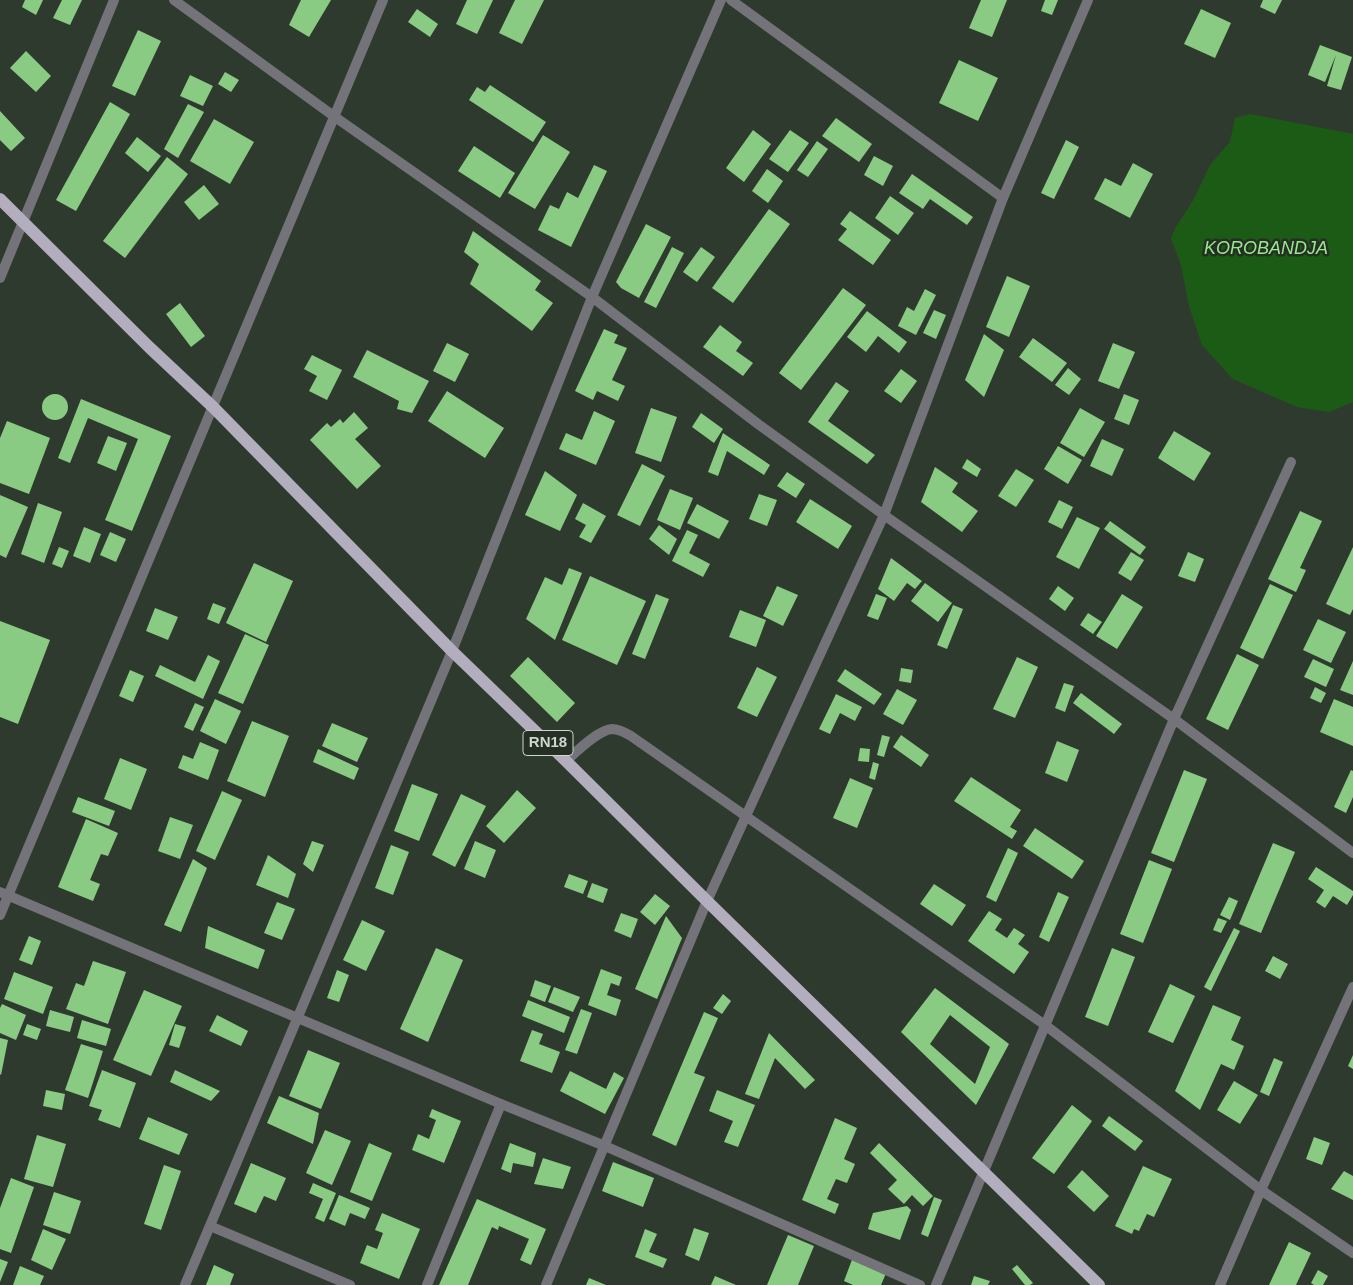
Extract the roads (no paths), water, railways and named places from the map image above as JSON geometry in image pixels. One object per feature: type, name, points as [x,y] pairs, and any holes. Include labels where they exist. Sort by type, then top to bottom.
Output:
[{"type":"main road","name":"RN18","points":[[0,199],[149,347],[213,407],[452,651],[1099,1285]]},
{"type":"street","points":[[0,278],[114,0]]},
{"type":"street","points":[[174,0],[335,117],[592,297],[758,424],[1174,719],[1353,853]]},
{"type":"street","points":[[0,915],[4,894],[213,407],[383,0]]},
{"type":"street","points":[[185,1285],[452,651],[592,297],[721,0]]},
{"type":"street","points":[[731,0],[1003,198]]},
{"type":"street","points":[[546,1285],[707,901],[884,515],[1003,198],[1088,0]]},
{"type":"street","points":[[936,1285],[1174,719],[1291,462]]},
{"type":"street","points":[[566,761],[600,733],[612,729],[623,732],[1045,1025],[1261,1190],[1353,1253]]},
{"type":"street","points":[[4,894],[605,1146],[920,1285]]},
{"type":"street","points":[[1220,1285],[1353,987]]},
{"type":"street","points":[[426,1285],[501,1104]]},
{"type":"street","points":[[210,1226],[350,1285]]},
{"type":"water","name":"KOROBANDJA","points":[[1250,114],[1353,134],[1353,402],[1329,412],[1297,407],[1233,379],[1202,345],[1189,306],[1181,265],[1171,238],[1194,199],[1210,165],[1230,142],[1235,118]]}]
